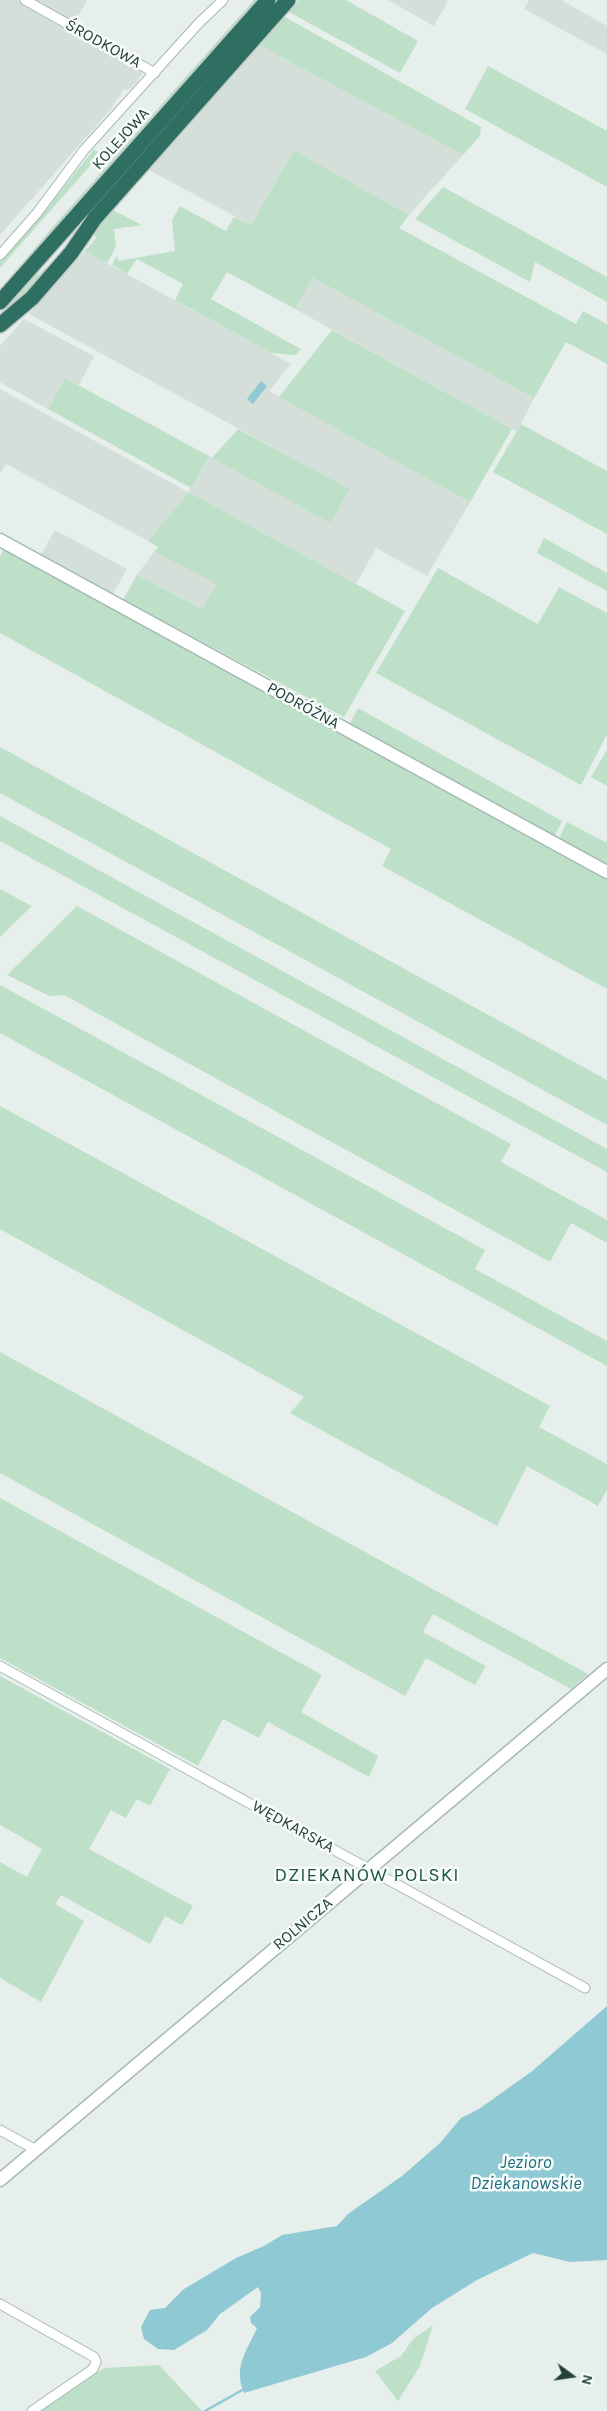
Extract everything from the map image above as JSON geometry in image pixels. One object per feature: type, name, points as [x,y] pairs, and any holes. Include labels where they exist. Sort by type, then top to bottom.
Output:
[{"type":"highway","name":"KOLEJOWA","points":[[0,302],[268,0]]},
{"type":"highway","points":[[0,325],[32,298],[71,254],[95,218],[288,0]]},
{"type":"street","name":"ŚRODKOWA","points":[[25,0],[156,73]]},
{"type":"street","points":[[0,255],[36,214],[84,150],[156,73],[198,24],[224,0]]},
{"type":"street","name":"PODRÓŻNA","points":[[0,540],[607,872]]},
{"type":"street","name":"WĘDKARSKA","points":[[0,1666],[585,1988]]},
{"type":"street","name":"ROLNICZA","points":[[0,2180],[607,1668]]},
{"type":"street","points":[[0,2130],[36,2150]]},
{"type":"street","points":[[0,2304],[94,2357],[96,2362],[93,2369],[32,2411]]},
{"type":"shaded area","points":[[0,0],[17,0],[144,70],[137,82],[128,90],[124,89],[111,109],[0,235]]},
{"type":"shaded area","points":[[32,0],[87,0],[74,24]]},
{"type":"shaded area","points":[[388,0],[446,0],[448,1],[434,26]]},
{"type":"shaded area","points":[[529,0],[561,0],[607,26],[607,54],[524,9]]},
{"type":"shaded area","points":[[259,45],[463,155],[409,215],[294,150],[251,225],[149,170]]},
{"type":"shaded area","points":[[85,251],[291,364],[269,391],[470,502],[427,576],[376,548],[356,584],[189,492],[148,541],[6,464],[0,473],[0,389],[188,492],[209,456],[330,523],[349,489],[29,314]]},
{"type":"shaded area","points":[[313,278],[534,398],[517,432],[295,309]]},
{"type":"shaded area","points":[[24,319],[94,356],[79,385],[65,378],[48,409],[0,382],[0,346]]},
{"type":"shaded area","points":[[55,530],[127,569],[113,594],[40,556]]},
{"type":"shaded area","points":[[154,552],[214,583],[215,586],[202,609],[137,575]]},
{"type":"green space","points":[[254,0],[262,0],[0,295],[0,290],[49,231]]},
{"type":"green space","points":[[299,0],[346,0],[418,41],[400,73],[289,12]]},
{"type":"green space","points":[[285,17],[481,127],[480,136],[463,155],[259,45]]},
{"type":"green space","points":[[488,66],[607,131],[607,187],[465,109]]},
{"type":"green space","points":[[94,149],[98,152],[97,156],[89,167],[0,268],[0,262]]},
{"type":"green space","points":[[294,150],[409,215],[399,228],[576,324],[583,311],[607,324],[607,364],[566,342],[534,398],[313,278],[295,309],[227,272],[211,299],[301,349],[296,355],[271,353],[175,300],[183,284],[137,259],[127,274],[112,265],[117,255],[118,261],[175,251],[172,220],[180,206],[226,231],[234,217],[251,225]]},
{"type":"green space","points":[[443,187],[607,277],[607,302],[535,262],[530,282],[415,219]]},
{"type":"green space","points":[[113,210],[142,225],[114,229],[116,247],[107,263],[85,251],[97,237],[91,234]]},
{"type":"green space","points":[[45,268],[50,272],[0,321],[0,314],[37,274],[39,275]]},
{"type":"green space","points":[[332,330],[512,429],[470,502],[279,397]]},
{"type":"green space","points":[[65,378],[209,456],[191,488],[48,409]]},
{"type":"green space","points":[[521,424],[607,471],[607,534],[493,472]]},
{"type":"green space","points":[[238,429],[350,489],[330,523],[212,458]]},
{"type":"green space","points":[[189,492],[405,611],[344,717],[123,600],[137,575],[202,609],[215,586],[214,583],[154,552],[158,547],[148,541]]},
{"type":"green space","points":[[544,538],[607,573],[607,591],[537,553]]},
{"type":"green space","points":[[4,548],[607,878],[607,989],[382,866],[391,849],[0,633],[0,557]]},
{"type":"green space","points":[[438,568],[538,624],[559,587],[607,613],[607,734],[581,785],[376,673]]},
{"type":"green space","points":[[358,708],[562,821],[554,837],[349,725]]},
{"type":"green space","points":[[0,747],[607,1080],[607,1125],[0,793]]},
{"type":"green space","points":[[607,750],[607,786],[591,777]]},
{"type":"green space","points":[[0,816],[607,1149],[607,1172],[0,841]]},
{"type":"green space","points":[[567,822],[607,843],[607,865],[559,839]]},
{"type":"green space","points":[[0,889],[32,906],[0,937]]},
{"type":"green space","points":[[77,906],[511,1144],[501,1162],[607,1220],[607,1243],[571,1223],[550,1262],[64,995],[49,996],[7,975]]},
{"type":"green space","points":[[0,985],[485,1250],[475,1269],[607,1341],[607,1366],[0,1033]]},
{"type":"green space","points":[[0,1106],[550,1406],[539,1427],[607,1464],[607,1490],[598,1506],[527,1466],[497,1526],[290,1413],[304,1397],[0,1229]]},
{"type":"green space","points":[[0,1352],[588,1674],[571,1689],[433,1614],[423,1632],[486,1666],[475,1685],[426,1658],[405,1696],[0,1473]]},
{"type":"green space","points":[[0,1498],[322,1675],[301,1712],[378,1756],[369,1777],[268,1722],[259,1738],[223,1719],[198,1766],[0,1658]]},
{"type":"green space","points":[[0,1676],[170,1769],[150,1806],[137,1799],[126,1818],[111,1810],[89,1849],[193,1906],[182,1925],[165,1916],[150,1944],[61,1895],[55,1904],[84,1921],[41,2002],[0,1978],[0,1862],[27,1877],[42,1849],[0,1825]]},
{"type":"green space","points":[[433,2325],[420,2366],[398,2401],[375,2371],[401,2356],[413,2339]]},
{"type":"green space","points":[[159,2365],[202,2411],[41,2411],[104,2368]]},
{"type":"water","points":[[261,381],[267,386],[253,404],[247,399]]},
{"type":"water","name":"Jezioro Dziekanowskie","points":[[607,2006],[607,2260],[570,2262],[533,2253],[477,2280],[432,2308],[392,2343],[366,2357],[244,2393],[240,2375],[241,2367],[257,2328],[251,2323],[250,2317],[260,2307],[261,2293],[258,2287],[220,2314],[207,2330],[174,2350],[158,2349],[144,2339],[141,2327],[150,2310],[165,2308],[184,2289],[236,2258],[264,2246],[282,2235],[337,2226],[348,2214],[402,2176],[440,2143],[461,2118],[479,2109],[531,2072]]},
{"type":"waterway","points":[[205,2411],[244,2389]]},
{"type":"district","name":"DZIEKANÓW POLSKI","points":[[367,1876]]}]
